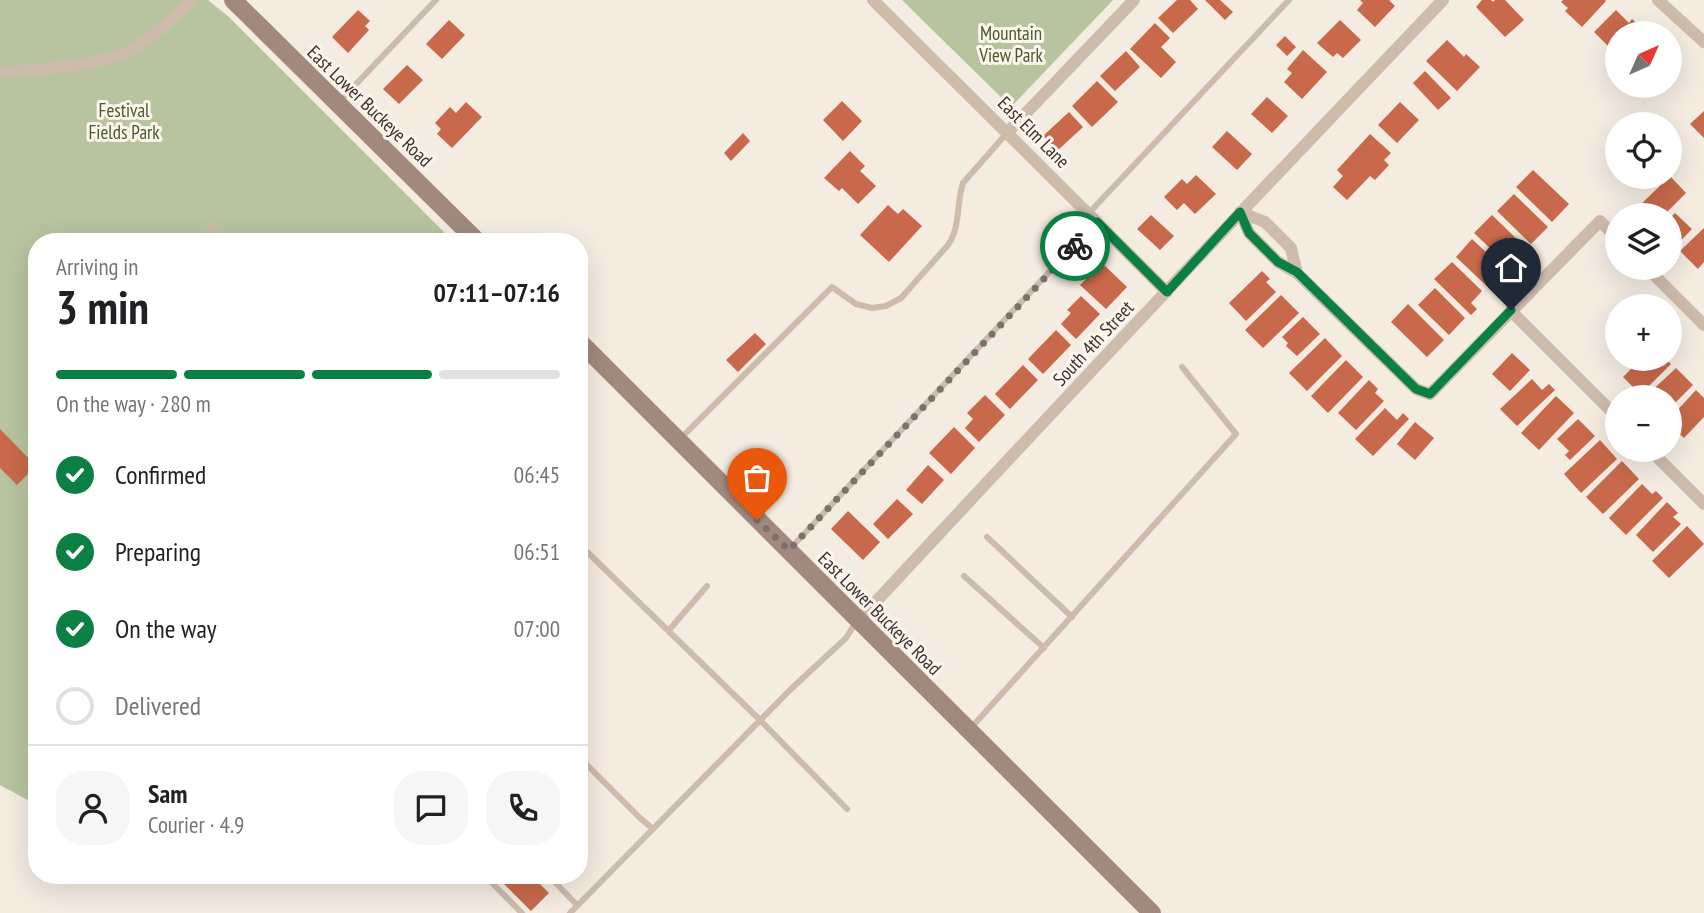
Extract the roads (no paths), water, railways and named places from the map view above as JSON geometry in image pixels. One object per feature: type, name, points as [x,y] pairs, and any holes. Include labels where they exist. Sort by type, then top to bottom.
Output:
[{"type":"main road","name":"East Lower Buckeye Road","points":[[233,0],[469,233]]},
{"type":"main road","name":"East Lower Buckeye Road","points":[[588,350],[1152,913]]},
{"type":"street","points":[[0,73],[88,63],[128,51],[158,30],[192,0]]},
{"type":"street","name":"East Elm Lane","points":[[873,0],[1167,292]]},
{"type":"street","points":[[1007,133],[1134,0]]},
{"type":"street","name":"South 4th Street","points":[[858,621],[1240,212],[1443,0]]},
{"type":"street","points":[[1658,0],[1704,42]]},
{"type":"street","points":[[1240,212],[1249,233],[1278,262],[1297,272],[1416,389],[1430,394],[1600,221],[1605,226]]},
{"type":"street","points":[[1240,212],[1265,222],[1291,248],[1297,272]]},
{"type":"street","points":[[1659,280],[1704,324]]},
{"type":"street","points":[[1511,310],[1605,405]]},
{"type":"street","points":[[1662,462],[1704,504]]},
{"type":"lane","points":[[337,104],[436,0]]},
{"type":"lane","points":[[789,550],[1289,0]]},
{"type":"lane","points":[[679,440],[832,287],[856,304],[872,308],[886,306],[901,298],[954,236],[963,183],[1007,133]]},
{"type":"lane","points":[[207,233],[215,225]]},
{"type":"lane","points":[[969,731],[1236,435],[1182,367]]},
{"type":"lane","points":[[987,537],[1072,617]]},
{"type":"lane","points":[[588,553],[760,720],[846,809]]},
{"type":"lane","points":[[964,576],[1044,648]]},
{"type":"lane","points":[[669,630],[707,586]]},
{"type":"lane","points":[[570,913],[760,720],[846,638],[858,621]]},
{"type":"lane","points":[[588,766],[653,829]]},
{"type":"lane","points":[[493,884],[522,913]]},
{"type":"lane","points":[[557,884],[577,905]]},
{"type":"park label","name":"Mountain View Park","points":[[1011,44]]},
{"type":"park label","name":"Festival Fields Park","points":[[124,121]]}]
